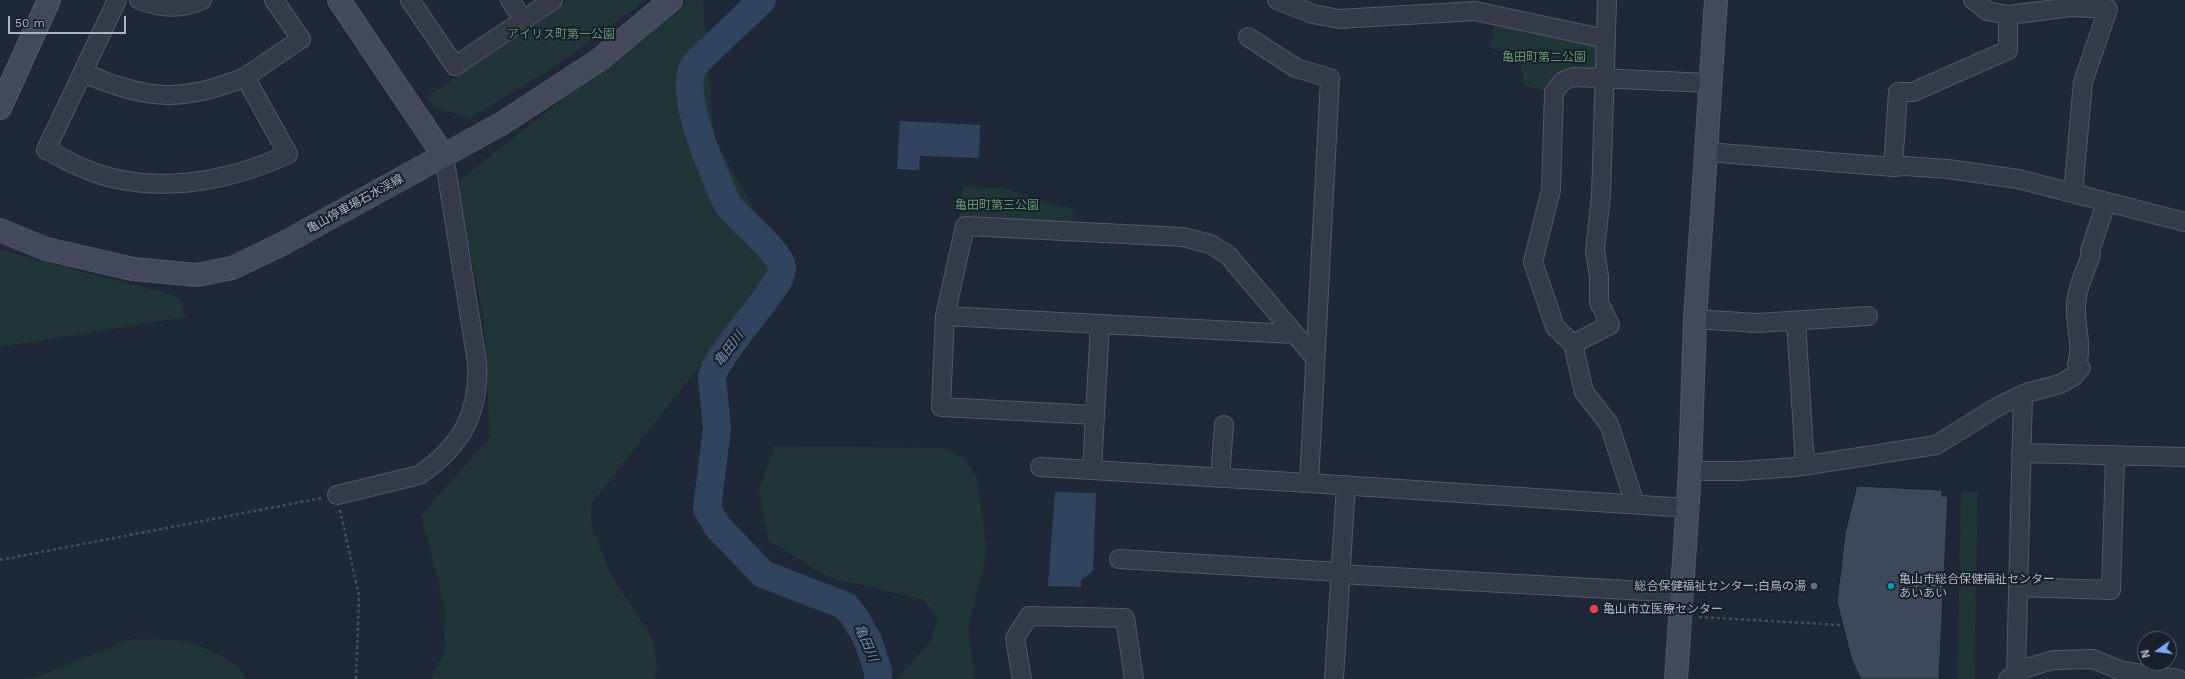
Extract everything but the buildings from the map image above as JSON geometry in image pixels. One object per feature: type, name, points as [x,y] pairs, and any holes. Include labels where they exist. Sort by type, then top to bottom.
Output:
[{"type":"street","points":[[0,108],[49,0]]},
{"type":"street","points":[[117,0],[84,73],[46,150],[86,169],[110,176],[161,184],[196,182],[234,174],[270,162],[288,154],[245,77]]},
{"type":"street","points":[[139,0],[153,6],[172,8],[202,0]]},
{"type":"street","points":[[84,73],[115,87],[155,94],[175,96],[212,90],[245,77],[300,40],[274,0]]},
{"type":"street","points":[[337,495],[419,476],[430,468],[455,444],[470,418],[478,384],[477,362],[444,156],[339,0]]},
{"type":"street","points":[[410,0],[455,66],[553,0]]},
{"type":"street","points":[[510,0],[524,20]]},
{"type":"street","name":"亀山停車場石水渓線","points":[[0,230],[46,249],[133,269],[197,275],[232,268],[275,248],[501,124],[599,60],[671,0]]},
{"type":"street","points":[[1277,0],[1313,14],[1339,19],[1475,11],[1606,39]]},
{"type":"street","points":[[1573,344],[1610,325],[1599,302],[1599,277],[1595,250],[1601,196],[1607,0]]},
{"type":"street","points":[[1676,679],[1690,471],[1695,319],[1716,0]]},
{"type":"street","points":[[1973,0],[1987,11],[2008,15],[2072,7],[2108,9],[2083,82],[2073,193]]},
{"type":"street","points":[[1893,167],[1898,92],[1913,92],[2008,50],[2008,15]]},
{"type":"street","points":[[1248,38],[1296,68],[1330,78],[1309,483]]},
{"type":"street","points":[[1635,504],[1608,424],[1584,392],[1573,344],[1555,327],[1534,262],[1551,190],[1554,92],[1563,81],[1573,77],[1604,77],[1710,84]]},
{"type":"street","points":[[1707,152],[1893,167],[1905,166],[1948,169],[2018,179],[2106,203],[2185,222]]},
{"type":"street","points":[[1690,471],[1739,471],[1805,465],[1936,445],[1999,406],[2022,395],[2060,384],[2074,376],[2081,368],[2077,364],[2080,353],[2075,310],[2076,296],[2091,255],[2090,251],[2106,203]]},
{"type":"street","points":[[1094,415],[941,407],[945,316],[964,226],[1183,237],[1210,244],[1228,254],[1293,334],[1315,358]]},
{"type":"street","points":[[945,316],[1293,334]]},
{"type":"street","points":[[1695,319],[1757,323],[1868,316]]},
{"type":"street","points":[[1796,321],[1805,465]]},
{"type":"street","points":[[1092,470],[1100,324]]},
{"type":"street","points":[[2012,676],[2018,587],[2022,395]]},
{"type":"street","points":[[1220,478],[1224,425]]},
{"type":"street","points":[[2021,453],[2185,457]]},
{"type":"street","points":[[2018,587],[2112,590],[2116,456]]},
{"type":"street","points":[[1040,467],[1346,485],[1687,508]]},
{"type":"street","points":[[1334,679],[1339,573],[1346,485]]},
{"type":"street","points":[[1119,559],[1682,592]]},
{"type":"street","points":[[1022,679],[1015,638],[1029,616],[1125,618],[1134,679]]},
{"type":"street","points":[[2012,676],[2023,669],[2053,660],[2093,659],[2122,671],[2178,679]]},
{"type":"path","points":[[0,560],[337,495],[360,596],[356,679]]},
{"type":"path","points":[[1699,617],[1840,625]]},
{"type":"green space","name":"アイリス町第一公園","points":[[569,0],[646,0],[552,69],[470,118],[433,107],[427,97]]},
{"type":"green space","points":[[688,0],[703,0],[714,139],[765,228],[776,276],[771,300],[698,368],[591,504],[592,527],[611,575],[652,638],[657,665],[654,679],[430,679],[445,652],[444,604],[421,515],[490,437],[484,319],[456,183]]},
{"type":"green space","name":"亀田町第二公園","points":[[1495,24],[1593,44],[1599,50],[1598,64],[1594,71],[1546,91],[1524,86],[1521,56],[1490,48]]},
{"type":"green space","name":"亀田町第三公園","points":[[963,187],[1005,188],[1048,204],[1073,208],[1071,225],[959,220]]},
{"type":"green space","points":[[0,250],[179,297],[185,317],[0,347]]},
{"type":"green space","points":[[775,446],[942,448],[963,457],[977,478],[987,552],[968,627],[975,679],[897,679],[929,643],[938,619],[924,600],[828,577],[768,540],[759,489]]},
{"type":"green space","points":[[1978,492],[1974,679],[1957,679],[1961,493]]},
{"type":"green space","points":[[132,639],[175,640],[198,646],[218,654],[228,660],[242,672],[245,679],[23,679],[39,676]]},
{"type":"water","points":[[900,121],[980,125],[979,158],[920,156],[919,170],[897,169]]},
{"type":"water","points":[[1055,492],[1096,493],[1093,571],[1081,580],[1081,587],[1048,586]]},
{"type":"waterway","name":"亀田川","points":[[762,0],[695,64],[691,75],[690,89],[696,123],[707,157],[725,199],[735,213],[775,254],[782,269],[781,275],[765,300],[721,359],[712,378],[717,428],[707,509],[717,526],[763,574],[846,606],[856,619],[868,641],[878,671],[878,679]]},
{"type":"place","name":"総合保健福祉センター;白鳥の湯","points":[[1814,586]]},
{"type":"place","name":"亀山市総合保健福祉センター あいあい","points":[[1891,586]]},
{"type":"place","name":"亀山市立医療センター","points":[[1594,609]]}]
